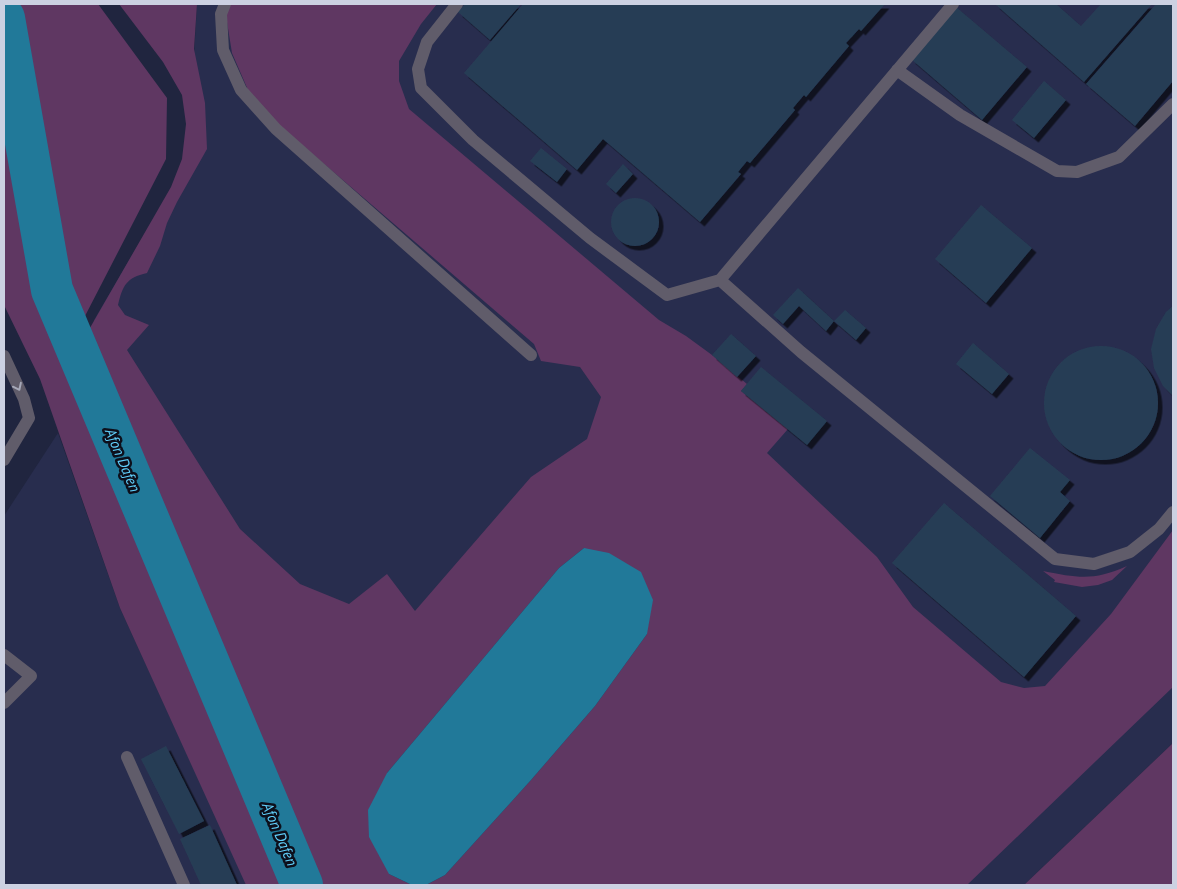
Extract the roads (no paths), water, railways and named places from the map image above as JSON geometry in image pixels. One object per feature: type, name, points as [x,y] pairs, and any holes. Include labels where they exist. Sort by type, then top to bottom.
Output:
[{"type":"lane","points":[[226,4],[221,14],[223,50],[241,90],[276,129],[531,355]]},
{"type":"lane","points":[[457,4],[427,42],[418,69],[421,88],[480,146],[590,238],[667,295],[720,280],[953,4]]},
{"type":"lane","points":[[896,70],[960,115],[1057,171],[1078,172],[1119,157],[1173,104]]},
{"type":"lane","points":[[720,280],[801,352],[1055,560],[1094,564],[1130,552],[1159,529],[1173,512]]},
{"type":"lane","points":[[4,356],[24,399],[29,418],[4,460]]},
{"type":"lane","points":[[4,655],[31,676],[4,703]]},
{"type":"lane","points":[[127,757],[183,885]]},
{"type":"waterway","name":"Afon Dafen","points":[[4,18],[52,290],[302,885]]}]
